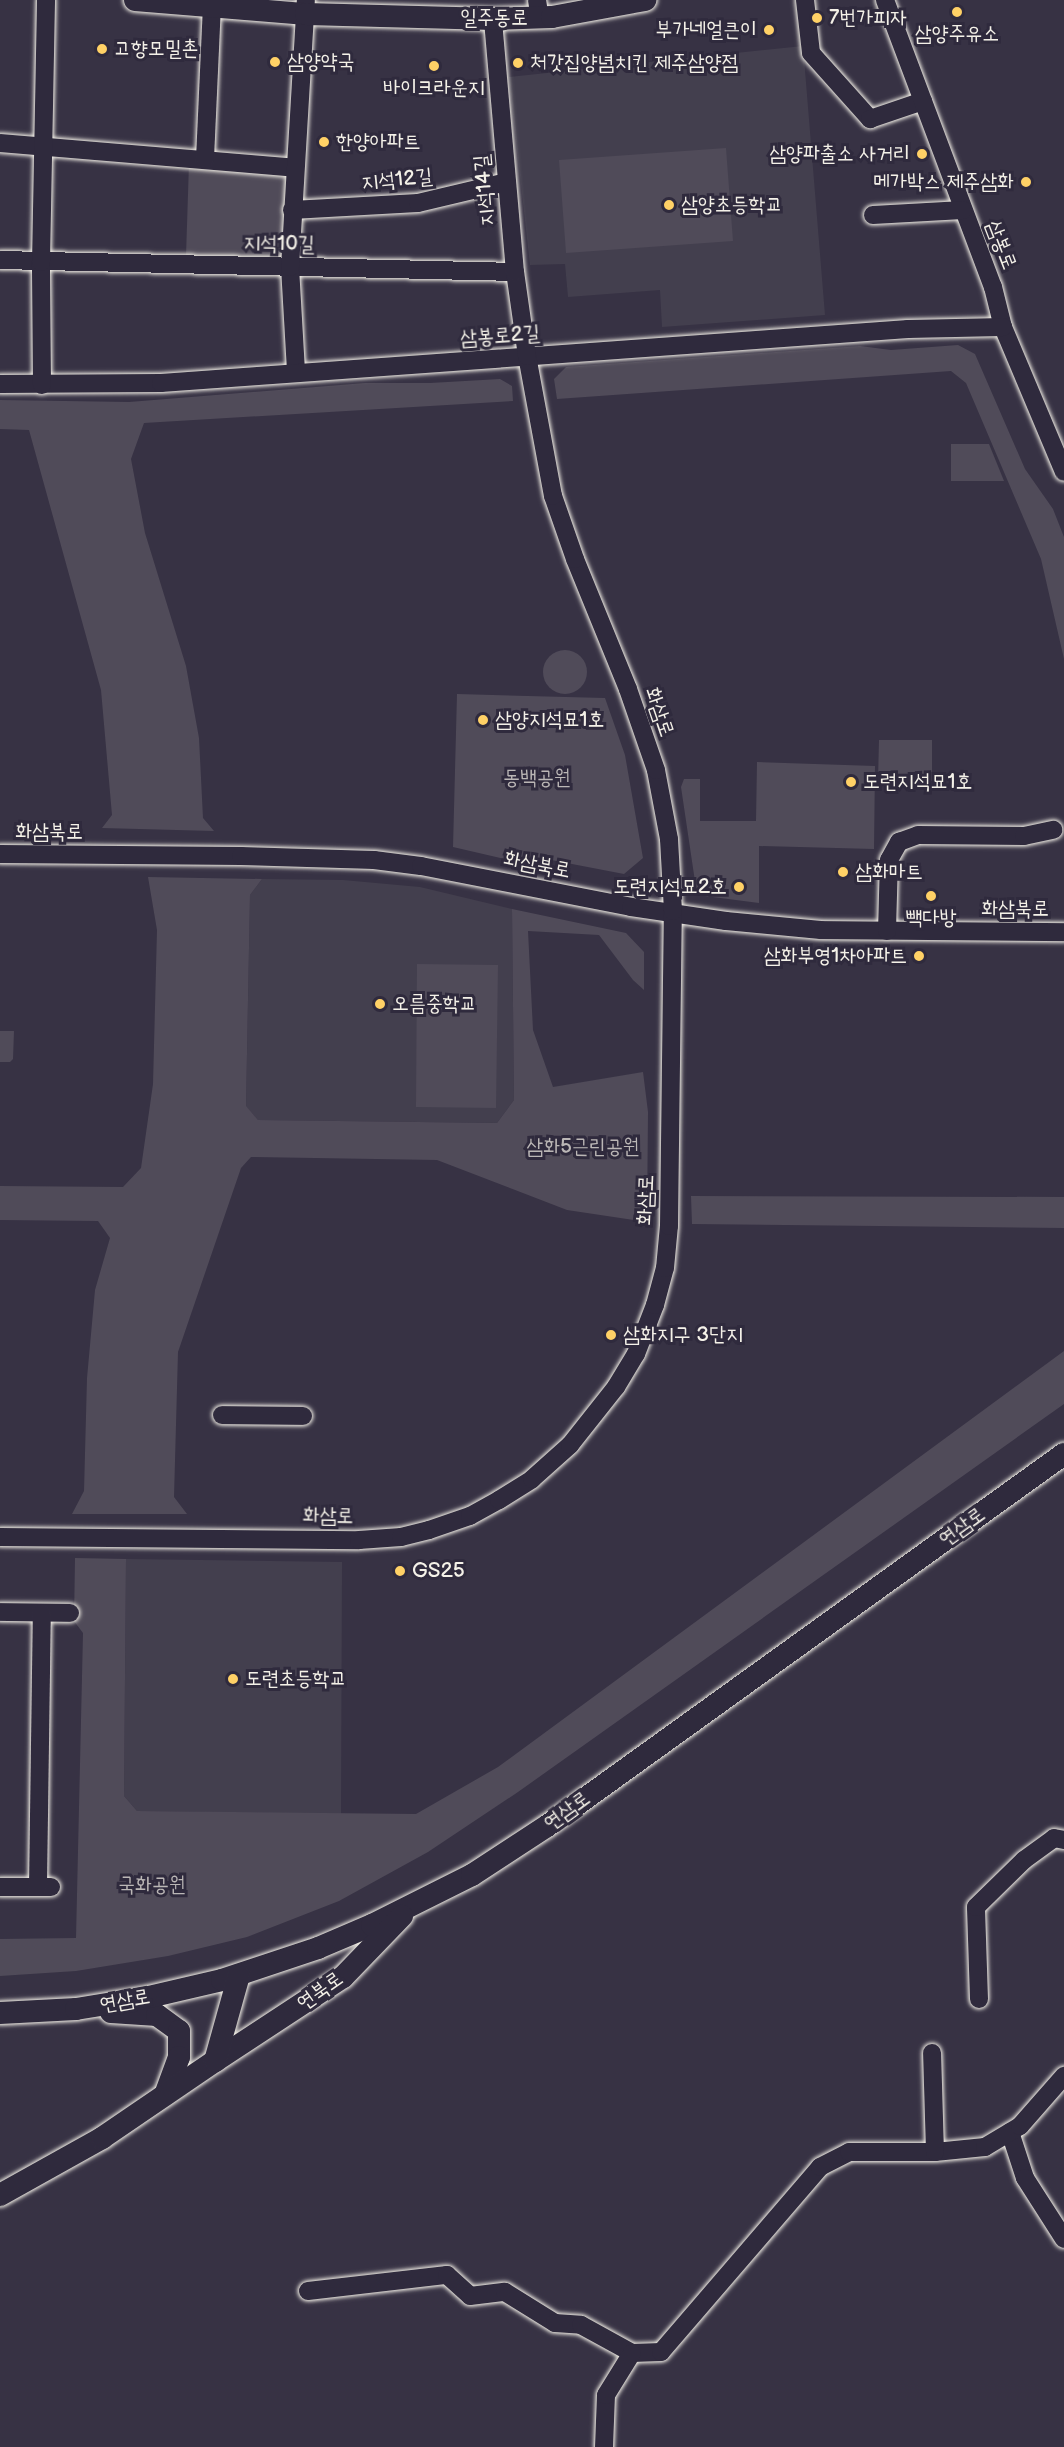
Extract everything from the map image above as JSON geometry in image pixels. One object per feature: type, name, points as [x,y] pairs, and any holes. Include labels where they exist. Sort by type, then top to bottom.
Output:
[{"type":"main road","name":"일주동로","points":[[135,0],[212,6],[306,7],[493,19],[538,9],[635,1]]},
{"type":"main road","name":"연삼로","points":[[0,2013],[76,2009],[149,1997],[239,1975],[318,1948],[413,1905],[472,1875],[547,1826],[1064,1454]]},
{"type":"main road","name":"연북로","points":[[0,2195],[102,2138],[343,1977],[413,1905]]},
{"type":"main road","points":[[215,2061],[239,1975]]},
{"type":"main road","points":[[76,2009],[157,2015],[179,2031],[179,2056],[165,2095]]},
{"type":"street","points":[[42,385],[41,262],[46,0]]},
{"type":"street","points":[[805,0],[811,53],[870,119],[923,101]]},
{"type":"street","name":"삼봉로","points":[[885,0],[993,287],[1004,327],[1064,472]]},
{"type":"street","points":[[205,159],[212,6]]},
{"type":"street","points":[[296,371],[290,267],[306,7]]},
{"type":"street","name":"지석14길","points":[[493,19],[515,272],[527,356]]},
{"type":"street","points":[[0,143],[295,168]]},
{"type":"street","name":"지석12길","points":[[292,210],[418,203],[506,182]]},
{"type":"street","points":[[873,215],[963,210]]},
{"type":"street","name":"지석10길","points":[[0,260],[515,272]]},
{"type":"street","name":"삼봉로2길","points":[[0,384],[161,383],[296,371],[908,329],[1004,327]]},
{"type":"street","name":"화삼로","points":[[0,1537],[359,1540],[401,1537],[461,1519],[499,1500],[532,1479],[570,1445],[616,1387],[636,1354],[655,1305],[664,1268],[669,1226],[673,912],[669,839],[656,770],[628,689],[575,559],[553,496],[527,356]]},
{"type":"street","points":[[887,931],[889,861],[898,842],[918,835],[1024,836],[1053,830]]},
{"type":"street","name":"화삼북로","points":[[0,854],[241,856],[374,860],[421,866],[631,907],[726,921],[820,930],[1064,932]]},
{"type":"street","points":[[222,1415],[303,1416]]},
{"type":"street","points":[[0,1612],[70,1613]]},
{"type":"street","points":[[0,1887],[44,1887],[42,1613]]},
{"type":"street","points":[[979,1999],[976,1907],[1024,1860],[1054,1838],[1064,1840]]},
{"type":"street","points":[[932,2053],[935,2152]]},
{"type":"street","points":[[308,2291],[447,2275],[470,2296],[506,2292],[555,2323],[581,2325],[632,2353],[661,2352],[820,2167],[849,2152],[935,2152],[985,2146],[1020,2126],[1064,2076]]},
{"type":"street","points":[[1010,2132],[1025,2178],[1064,2239]]},
{"type":"street","points":[[604,2447],[606,2395],[632,2353]]},
{"type":"shaded area","name":"삼양초등학교","points":[[803,46],[825,315],[662,327],[660,290],[568,297],[565,264],[530,265],[509,77]]},
{"type":"shaded area","name":"오름중학교","points":[[262,879],[343,880],[420,887],[512,909],[514,1100],[497,1123],[258,1120],[246,1107],[250,895]]},
{"type":"shaded area","name":"도련초등학교","points":[[126,1559],[342,1562],[341,1814],[137,1811],[124,1796]]},
{"type":"green space","points":[[726,148],[733,241],[566,253],[559,160]]},
{"type":"green space","points":[[189,163],[282,171],[287,183],[283,252],[274,259],[186,256]]},
{"type":"green space","points":[[958,345],[975,354],[1025,469],[1053,509],[1064,537],[1064,659],[1041,559],[966,383],[951,371],[557,399],[554,379],[566,367],[860,346],[891,350]]},
{"type":"green space","points":[[500,379],[512,386],[513,401],[144,423],[131,459],[145,533],[186,666],[199,738],[203,818],[214,831],[102,828],[112,815],[101,690],[29,430],[0,429],[0,400],[129,402],[365,383],[430,383]]},
{"type":"green space","points":[[951,444],[989,444],[1004,481],[951,481]]},
{"type":"green space","points":[[565,650],[581,656],[587,672],[581,688],[565,694],[549,688],[543,672],[549,656]]},
{"type":"green space","name":"동백공원","points":[[457,694],[605,698],[625,755],[643,858],[624,874],[546,859],[509,860],[453,847]]},
{"type":"green space","points":[[879,740],[932,740],[932,781],[878,781]]},
{"type":"green space","points":[[757,762],[875,766],[874,849],[759,846],[759,903],[697,895],[681,787],[684,779],[700,779],[700,821],[756,821]]},
{"type":"green space","name":"삼화5근린공원","points":[[148,877],[262,879],[250,895],[246,1106],[258,1120],[497,1123],[514,1100],[512,909],[626,933],[644,952],[644,990],[633,980],[599,935],[528,931],[533,1030],[553,1087],[643,1072],[648,1112],[647,1222],[567,1210],[437,1160],[251,1157],[241,1168],[178,1352],[174,1497],[187,1514],[72,1514],[84,1491],[87,1378],[95,1290],[110,1238],[98,1221],[0,1220],[0,1186],[123,1187],[141,1168],[153,1084],[157,930]]},
{"type":"green space","points":[[417,964],[498,965],[496,1108],[416,1107]]},
{"type":"green space","points":[[0,1031],[14,1031],[13,1059],[10,1062],[0,1062]]},
{"type":"green space","points":[[691,1196],[1064,1197],[1064,1228],[692,1224]]},
{"type":"green space","name":"국화공원","points":[[1064,1351],[1064,1404],[518,1792],[428,1852],[339,1901],[247,1937],[168,1956],[76,1971],[0,1976],[0,1939],[76,1938],[83,1633],[74,1621],[75,1558],[126,1559],[124,1796],[137,1811],[416,1814],[498,1767]]},
{"type":"place","name":"삼양주유소","points":[[957,12]]},
{"type":"place","name":"7번가피자","points":[[817,18]]},
{"type":"place","name":"부가네얼큰이","points":[[769,30]]},
{"type":"place","name":"고향모밀촌","points":[[102,49]]},
{"type":"place","name":"삼양약국","points":[[275,62]]},
{"type":"place","name":"처갓집양념치킨 제주삼양점","points":[[518,63]]},
{"type":"place","name":"바이크라운지","points":[[434,66]]},
{"type":"place","name":"한양아파트","points":[[324,142]]},
{"type":"place","name":"삼양파출소 사거리","points":[[922,154]]},
{"type":"place","name":"메가박스 제주삼화","points":[[1026,182]]},
{"type":"place","name":"삼양초등학교","points":[[669,205]]},
{"type":"place","name":"삼양지석묘1호","points":[[483,720]]},
{"type":"place","name":"도련지석묘1호","points":[[851,782]]},
{"type":"place","name":"삼화마트","points":[[843,872]]},
{"type":"place","name":"도련지석묘2호","points":[[739,887]]},
{"type":"place","name":"빽다방","points":[[931,896]]},
{"type":"place","name":"삼화부영1차아파트","points":[[919,956]]},
{"type":"place","name":"오름중학교","points":[[380,1004]]},
{"type":"place","name":"삼화지구 3단지","points":[[611,1335]]},
{"type":"place","name":"GS25","points":[[400,1571]]},
{"type":"place","name":"도련초등학교","points":[[233,1679]]}]
